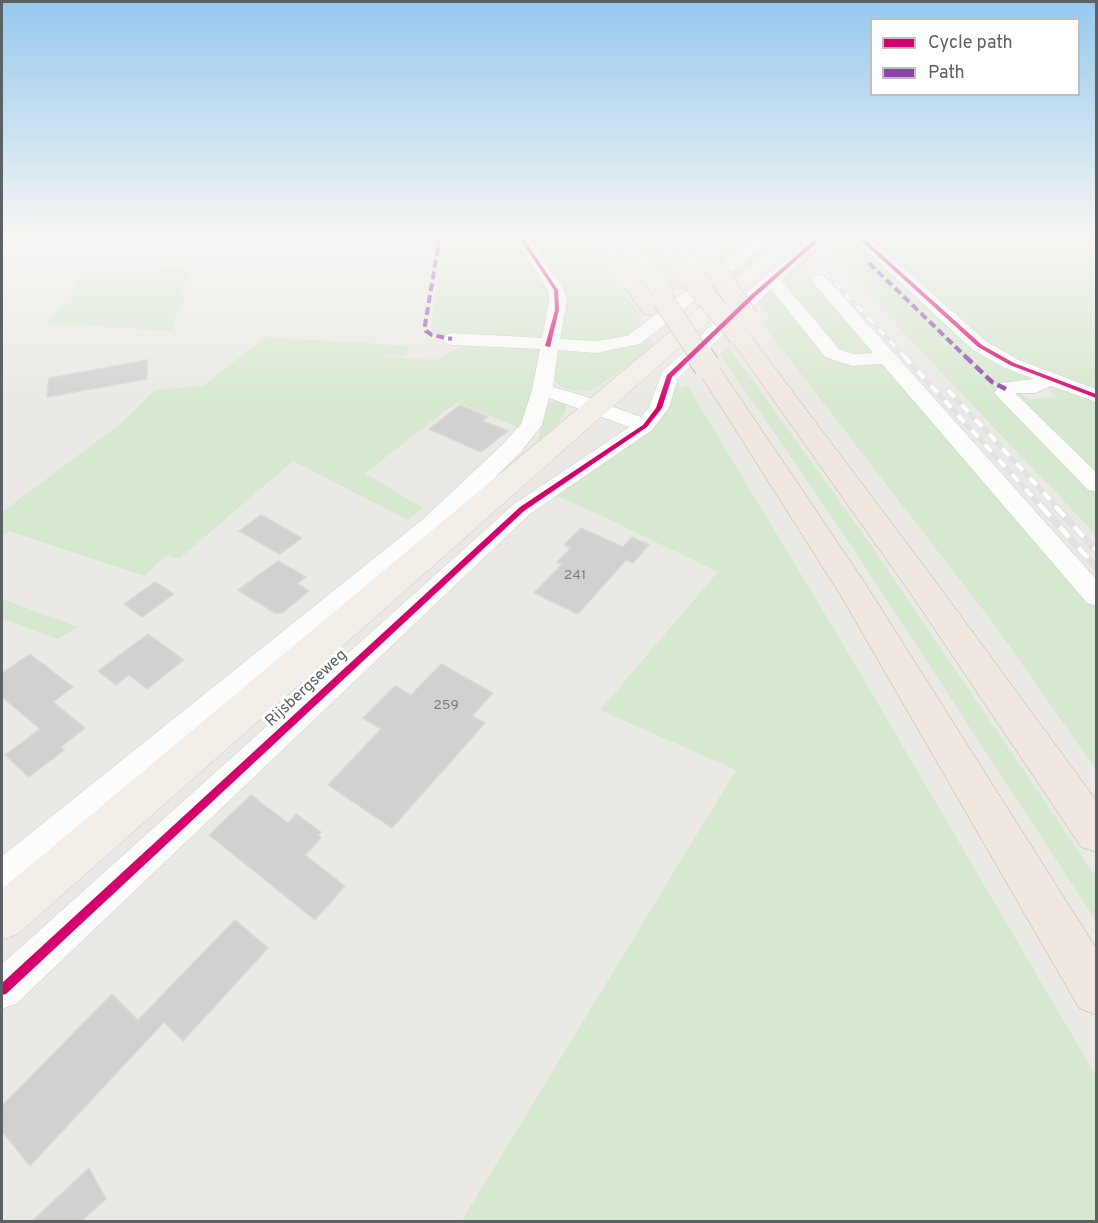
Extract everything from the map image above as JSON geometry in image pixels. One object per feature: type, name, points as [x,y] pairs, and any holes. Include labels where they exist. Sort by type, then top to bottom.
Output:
[{"type":"highway","points":[[647,293],[684,334],[707,366],[852,588],[1096,991]]},
{"type":"highway","points":[[651,293],[658,305]]},
{"type":"highway","points":[[706,293],[746,330]]},
{"type":"highway","points":[[727,293],[761,365],[922,586],[1096,833]]},
{"type":"main road","name":"Rijsbergseweg","points":[[2,918],[729,293]]},
{"type":"street","points":[[2,878],[432,525],[512,448],[531,425],[542,390],[558,300],[556,293]]},
{"type":"street","points":[[452,339],[596,347],[633,340],[689,293]]},
{"type":"street","points":[[542,390],[645,426],[659,408],[669,376],[759,293]]},
{"type":"street","points":[[784,293],[832,353],[852,360],[889,358]]},
{"type":"street","points":[[831,293],[1096,596]]},
{"type":"street","points":[[921,293],[980,346],[1012,364],[1096,396]]},
{"type":"street","points":[[1048,379],[1035,387],[1008,387],[1004,393],[1096,485]]},
{"type":"street","name":"Rijsbergseweg","points":[[2,990],[522,509],[645,426]]},
{"type":"green space","points":[[70,293],[182,293],[184,300],[176,312],[173,331],[49,323]]},
{"type":"green space","points":[[436,293],[551,294],[543,339],[456,338],[436,333],[431,325]]},
{"type":"green space","points":[[565,293],[625,293],[642,317],[639,320],[645,329],[607,343],[561,340]]},
{"type":"green space","points":[[766,293],[776,293],[827,348],[880,361],[921,400],[1096,606],[1096,770],[994,624],[761,322],[769,316],[757,301]]},
{"type":"green space","points":[[789,293],[825,293],[879,353],[864,358],[837,351]]},
{"type":"green space","points":[[866,293],[914,293],[963,336],[1037,380],[1032,383],[996,387],[1096,489],[1096,535]]},
{"type":"green space","points":[[928,293],[1096,293],[1096,393],[1039,373],[998,354]]},
{"type":"green space","points":[[648,335],[655,346],[596,388],[584,391],[566,389],[553,377],[559,350]]},
{"type":"green space","points":[[265,337],[409,346],[406,355],[384,354],[382,357],[437,360],[463,345],[538,348],[542,351],[522,429],[457,402],[365,473],[423,508],[408,520],[293,461],[179,559],[166,555],[145,576],[9,531],[2,536],[2,512],[124,421],[155,390],[203,386]]},
{"type":"green space","points":[[728,346],[868,541],[1096,877],[1096,921],[851,545],[720,354]]},
{"type":"green space","points":[[675,379],[682,389],[687,385],[840,639],[1096,1076],[1096,1221],[461,1222],[736,770],[600,710],[718,572],[546,491],[616,455],[642,436],[659,414]]},
{"type":"green space","points":[[1054,384],[1096,399],[1096,482],[1010,396],[1016,389],[1029,399],[1057,397],[1047,387]]},
{"type":"green space","points":[[556,400],[566,404],[566,411],[557,424],[538,441],[546,405]]},
{"type":"green space","points":[[2,599],[78,627],[57,639],[2,618]]},
{"type":"building","points":[[147,360],[147,379],[47,397],[49,378]]},
{"type":"building","points":[[460,405],[488,417],[483,421],[508,431],[481,452],[429,429]]},
{"type":"building","points":[[261,515],[302,538],[280,554],[239,531]]},
{"type":"building","points":[[581,528],[623,547],[632,537],[649,545],[633,563],[626,560],[578,614],[534,593],[562,564],[557,562],[571,548],[564,545]]},
{"type":"building","points":[[278,561],[306,577],[297,584],[309,591],[282,613],[275,613],[238,590]]},
{"type":"building","points":[[155,582],[174,594],[142,617],[124,604]]},
{"type":"building","points":[[148,634],[184,660],[147,689],[129,675],[116,685],[98,671]]},
{"type":"building","points":[[30,654],[73,687],[53,702],[85,728],[61,747],[64,750],[29,777],[5,755],[40,729],[2,697],[2,673]]},
{"type":"building","points":[[441,664],[493,693],[472,716],[485,723],[392,828],[328,785],[381,729],[363,718],[395,686],[411,695]]},
{"type":"building","points":[[251,795],[288,823],[296,814],[321,832],[318,835],[321,838],[305,855],[345,886],[315,920],[209,835]]},
{"type":"building","points":[[235,920],[268,948],[183,1041],[164,1022],[30,1166],[2,1131],[2,1106],[112,994],[138,1020]]},
{"type":"building","points":[[89,1168],[106,1199],[82,1221],[32,1221]]},
{"type":"railway","points":[[845,293],[905,357]]},
{"type":"railway","points":[[904,356],[1042,507]]},
{"type":"railway","points":[[948,390],[1057,507]]},
{"type":"railway","points":[[1041,506],[1096,567]]},
{"type":"railway","points":[[1055,506],[1096,550]]},
{"type":"marked path","points":[[430,293],[426,331],[432,335],[452,339]]},
{"type":"marked path","points":[[900,293],[992,382],[1006,389]]},
{"type":"cycle path","points":[[548,346],[557,310],[556,293]]},
{"type":"cycle path","points":[[2,990],[522,509],[645,426],[659,408],[669,376],[756,293]]},
{"type":"cycle path","points":[[921,293],[980,346],[1012,364],[1096,396]]}]
